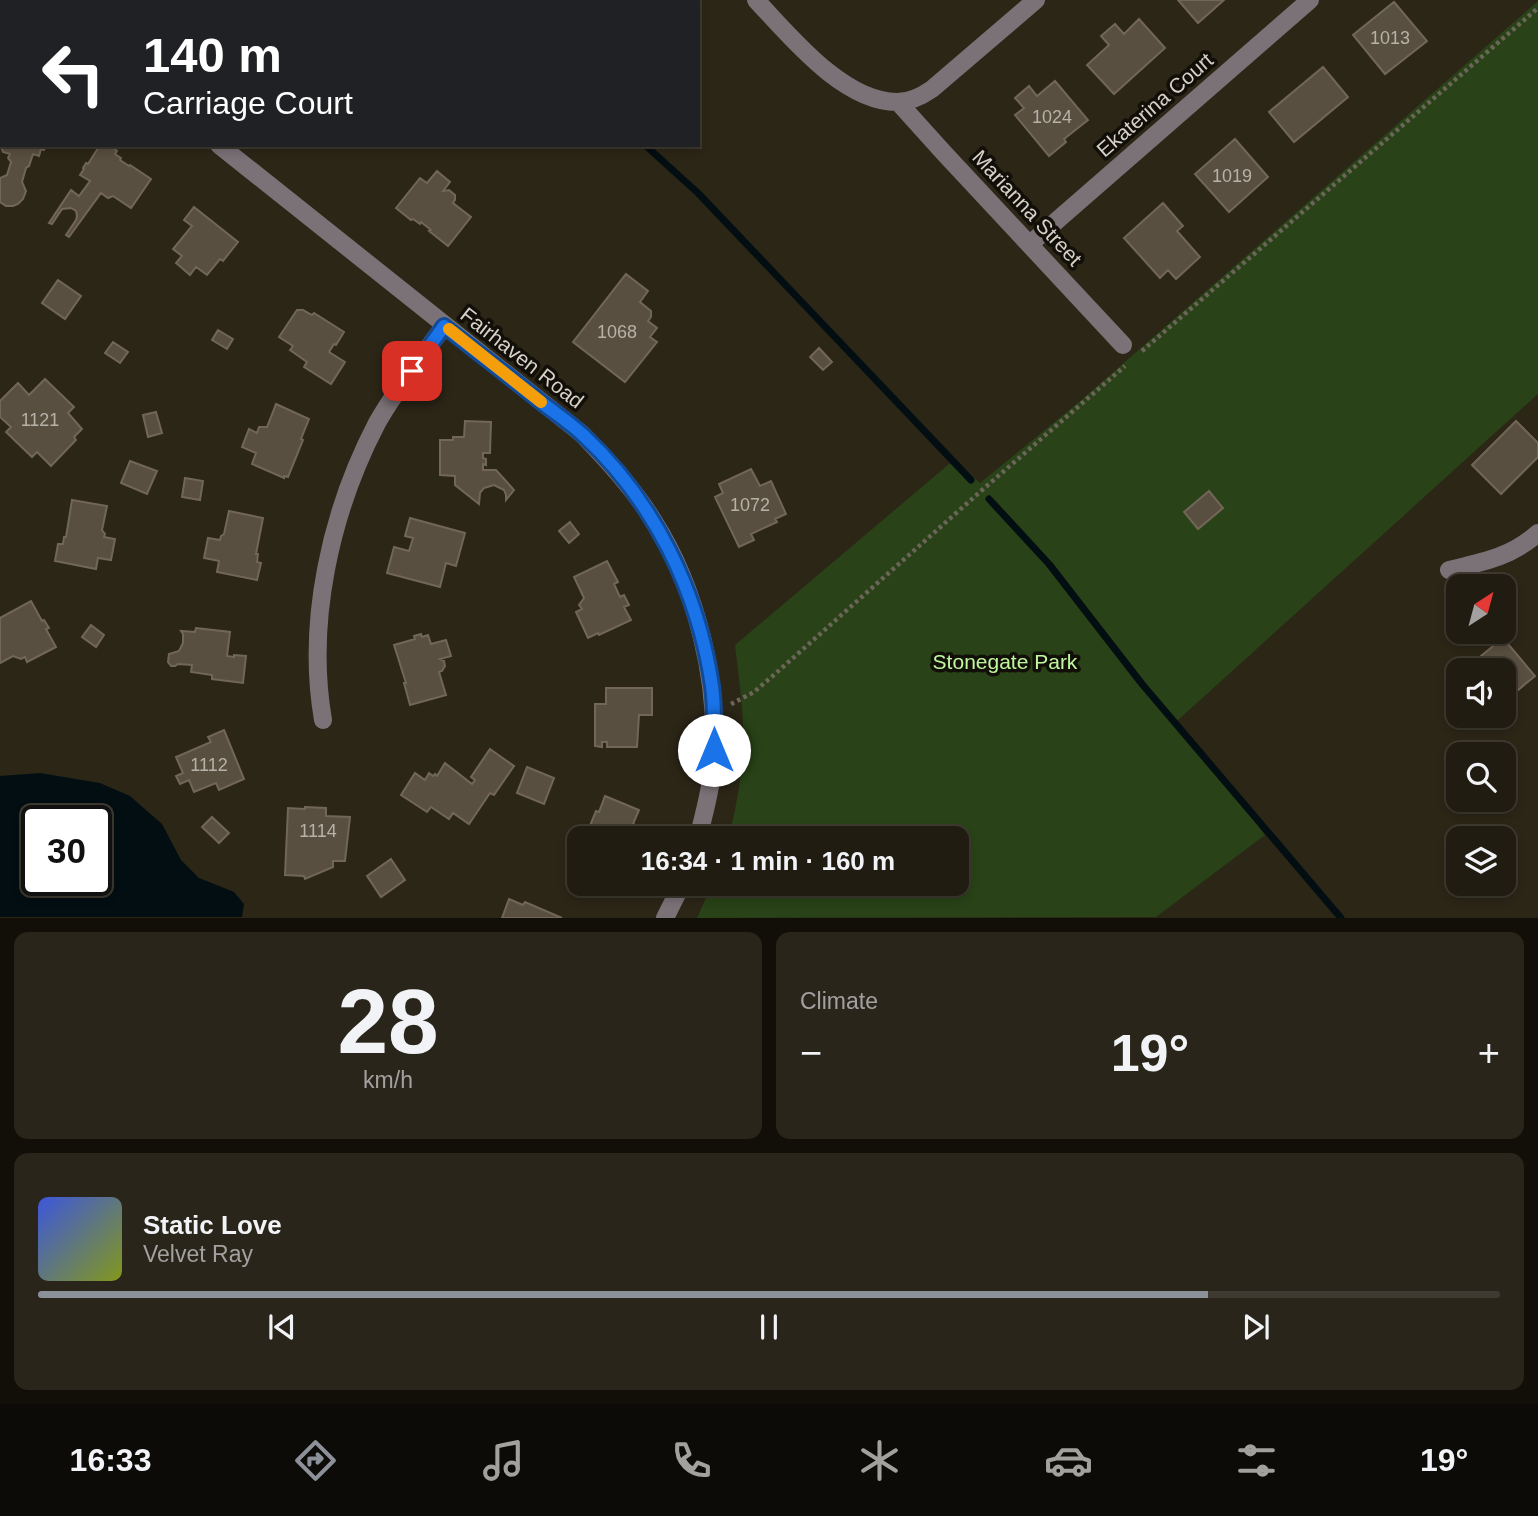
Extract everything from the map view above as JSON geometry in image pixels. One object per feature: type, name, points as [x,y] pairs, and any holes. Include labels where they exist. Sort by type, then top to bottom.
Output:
[{"type":"street","points":[[756,0],[813,59],[834,76],[853,89],[872,97],[898,102],[921,96],[932,89],[1036,0]]},
{"type":"street","name":"Ekaterina Court","points":[[1030,244],[1310,0]]},
{"type":"street","name":"Marianna Street","points":[[898,102],[1123,345]]},
{"type":"street","name":"Fairhaven Road","points":[[221,147],[582,434],[634,491],[669,548],[691,601],[713,689],[713,765],[701,826]]},
{"type":"street","points":[[323,720],[318,666],[320,600],[344,499],[378,421],[444,326]]},
{"type":"street","points":[[1449,570],[1512,552],[1538,533]]},
{"type":"street","points":[[665,918],[676,896]]},
{"type":"green space","name":"Stonegate Park","points":[[1538,1],[1538,394],[1177,721],[1265,835],[1156,917],[697,918],[707,896],[969,896],[969,826],[731,826],[737,799],[743,745],[735,645],[955,459],[980,483],[1079,402]]},
{"type":"shaded area","points":[[40,773],[100,783],[130,796],[162,824],[181,860],[199,878],[234,892],[244,904],[242,917],[0,917],[0,776]]},
{"type":"building","points":[[1178,0],[1224,0],[1198,23]]},
{"type":"building","points":[[1394,2],[1427,41],[1385,74],[1353,35]]},
{"type":"building","points":[[1139,19],[1165,48],[1114,94],[1087,65],[1109,45],[1101,36],[1115,24],[1124,34]]},
{"type":"building","points":[[1323,67],[1348,97],[1294,142],[1269,112]]},
{"type":"building","points":[[1055,81],[1088,120],[1064,139],[1066,142],[1049,156],[1015,115],[1024,108],[1015,98],[1029,86],[1037,96]]},
{"type":"building","points":[[1235,139],[1268,177],[1229,212],[1195,174]]},
{"type":"building","points":[[1,147],[45,147],[39,156],[33,154],[22,182],[26,191],[23,199],[13,206],[0,202],[0,178],[7,175],[11,162],[8,158],[10,154],[3,152]]},
{"type":"building","points":[[99,147],[112,147],[117,151],[115,154],[120,160],[151,179],[131,208],[113,196],[108,198],[101,193],[69,237],[66,235],[76,220],[76,211],[71,208],[62,209],[52,224],[49,223],[71,190],[79,196],[90,181],[80,175],[86,163],[88,164]]},
{"type":"building","points":[[437,171],[450,182],[443,191],[449,190],[455,195],[453,203],[471,217],[448,246],[421,222],[420,224],[411,220],[396,208],[420,178],[427,183]]},
{"type":"building","points":[[1163,203],[1183,226],[1177,231],[1200,257],[1176,279],[1168,270],[1160,278],[1124,238]]},
{"type":"building","points":[[194,207],[238,242],[207,275],[196,267],[190,275],[176,263],[182,256],[173,249],[192,226],[184,220]]},
{"type":"building","points":[[626,274],[648,291],[640,302],[651,311],[648,321],[657,328],[650,337],[657,342],[625,382],[573,342]]},
{"type":"building","points":[[58,280],[81,296],[65,319],[42,303]]},
{"type":"building","points":[[297,310],[312,315],[314,313],[344,332],[329,352],[345,362],[331,384],[304,367],[307,362],[290,350],[293,346],[279,337]]},
{"type":"building","points":[[218,330],[233,339],[227,349],[212,340]]},
{"type":"building","points":[[113,342],[128,352],[120,363],[105,353]]},
{"type":"building","points":[[819,348],[832,362],[823,370],[810,357]]},
{"type":"building","points":[[45,379],[74,407],[68,413],[82,429],[74,437],[76,440],[51,466],[37,452],[32,457],[6,432],[11,427],[0,417],[0,401],[18,383],[29,395]]},
{"type":"building","points":[[276,404],[309,419],[288,477],[284,478],[252,464],[256,453],[242,447],[249,429],[257,433],[259,427],[267,427]]},
{"type":"building","points":[[156,412],[162,433],[148,437],[143,415]]},
{"type":"building","points":[[465,421],[491,422],[490,453],[483,453],[486,465],[483,464],[483,470],[496,470],[514,490],[506,500],[504,490],[494,485],[484,488],[480,493],[479,504],[455,485],[455,476],[440,475],[440,440],[464,437]]},
{"type":"building","points":[[1516,421],[1538,443],[1538,457],[1501,494],[1472,465]]},
{"type":"building","points":[[130,461],[157,471],[147,494],[121,483]]},
{"type":"building","points":[[751,469],[760,486],[771,481],[786,514],[775,519],[777,522],[751,534],[754,540],[739,547],[715,497],[723,493],[719,484]]},
{"type":"building","points":[[185,478],[203,481],[200,500],[182,497]]},
{"type":"building","points":[[1209,491],[1223,508],[1198,529],[1184,512]]},
{"type":"building","points":[[72,500],[107,506],[102,530],[104,537],[115,539],[111,560],[98,558],[96,569],[55,561],[58,544],[63,544],[66,537]]},
{"type":"building","points":[[229,511],[263,518],[256,554],[257,562],[261,563],[257,580],[217,572],[219,561],[204,558],[208,538],[220,540],[224,534]]},
{"type":"building","points":[[410,518],[465,533],[456,566],[446,563],[440,587],[387,573],[394,547],[409,551],[413,538],[405,536]]},
{"type":"building","points":[[570,522],[579,534],[569,543],[559,531]]},
{"type":"building","points":[[607,561],[618,582],[614,584],[620,597],[624,595],[629,605],[624,607],[631,620],[588,638],[576,612],[582,609],[579,605],[584,598],[574,577]]},
{"type":"building","points":[[31,601],[49,628],[46,629],[56,647],[27,662],[25,657],[21,659],[13,656],[0,663],[0,618]]},
{"type":"building","points":[[91,625],[104,635],[96,647],[82,637]]},
{"type":"building","points":[[196,628],[230,632],[227,656],[246,656],[243,683],[212,679],[212,675],[191,672],[192,665],[171,666],[168,662],[169,654],[179,651],[183,643],[181,631],[195,632]]},
{"type":"building","points":[[421,634],[422,637],[428,635],[431,644],[446,640],[451,656],[440,659],[445,666],[439,672],[446,695],[410,705],[394,645],[415,639],[414,636]]},
{"type":"building","points":[[1496,644],[1508,644],[1535,676],[1518,690],[1516,658],[1479,658]]},
{"type":"building","points":[[606,688],[652,688],[652,715],[639,715],[637,747],[607,747],[607,742],[602,742],[602,747],[595,746],[595,704],[606,704]]},
{"type":"building","points":[[224,730],[244,779],[219,790],[216,783],[194,792],[189,780],[180,784],[176,776],[183,773],[176,757],[211,742],[208,737]]},
{"type":"building","points":[[490,749],[514,766],[494,795],[490,793],[469,824],[453,813],[449,819],[431,807],[427,812],[401,795],[415,773],[425,780],[429,773],[437,776],[445,763],[472,784],[475,780],[471,777]]},
{"type":"building","points":[[527,767],[554,778],[544,804],[517,793]]},
{"type":"building","points":[[605,796],[639,810],[633,824],[638,826],[590,826],[596,811],[599,812]]},
{"type":"building","points":[[288,808],[326,808],[326,816],[350,817],[345,861],[333,861],[333,867],[305,879],[304,876],[285,875]]},
{"type":"building","points":[[212,817],[229,833],[219,843],[202,827]]},
{"type":"building","points":[[391,859],[405,880],[381,897],[367,876]]},
{"type":"building","points":[[509,899],[523,905],[525,902],[562,918],[502,918]]},
{"type":"waterway","points":[[647,147],[698,193],[971,480]]},
{"type":"waterway","points":[[989,499],[1049,564],[1142,684],[1341,918]]},
{"type":"slow traffic","points":[[449,329],[541,402]]},
{"type":"route","points":[[412,371],[444,326],[582,434],[634,491],[669,548],[691,601],[713,689],[714,750]]}]
